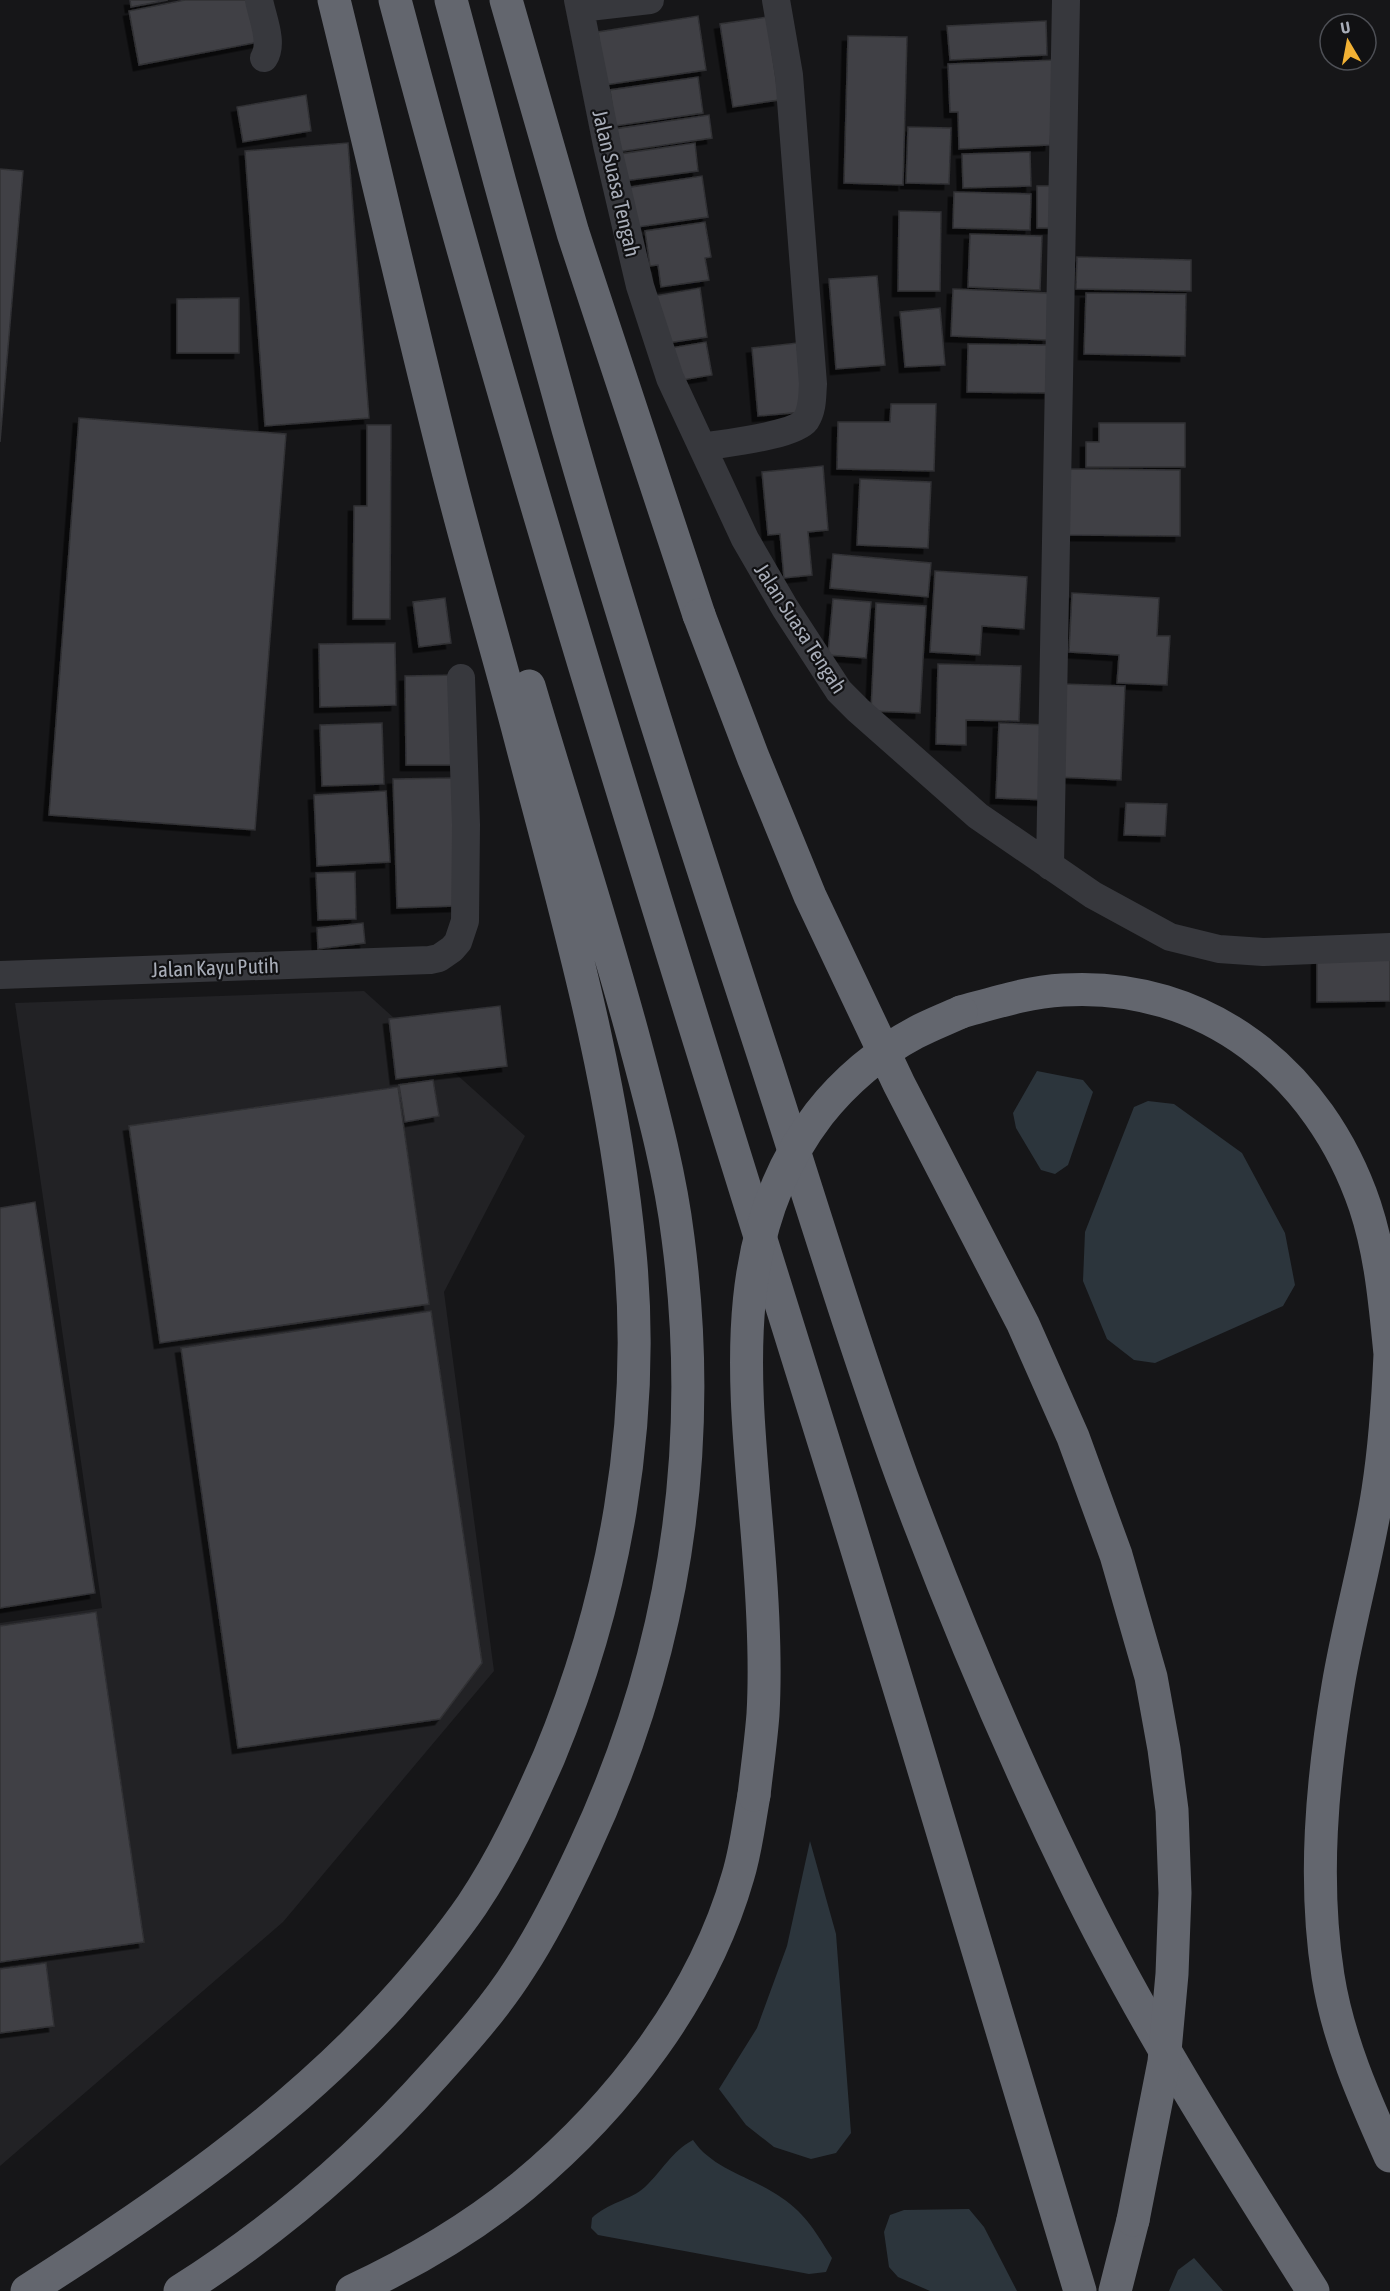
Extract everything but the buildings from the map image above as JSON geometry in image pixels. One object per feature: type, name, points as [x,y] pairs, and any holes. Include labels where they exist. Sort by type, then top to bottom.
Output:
[{"type":"highway","points":[[27,2291],[121,2231],[201,2174],[269,2120],[332,2064],[381,2016],[432,1957],[473,1904],[535,1790],[564,1721],[586,1659],[615,1543],[630,1433],[633,1316],[626,1220],[612,1117],[579,963],[447,465],[334,0]]},
{"type":"highway","points":[[395,0],[480,311],[614,765],[882,1628],[1080,2291]]},
{"type":"highway","points":[[451,0],[569,433],[641,673],[826,1248],[906,1486],[1012,1750],[1073,1880],[1162,2045],[1215,2136],[1313,2291]]},
{"type":"highway","points":[[506,0],[573,233],[699,615],[753,757],[810,896],[899,1084],[1023,1324],[1073,1437],[1116,1555],[1151,1677],[1172,1810],[1175,1893],[1172,1974],[1164,2062],[1133,2220],[1115,2291]]},
{"type":"highway","points":[[180,2291],[259,2237],[327,2183],[401,2112],[449,2059],[520,1969],[564,1891],[601,1811],[634,1726],[658,1641],[678,1543],[687,1456],[689,1376],[684,1290],[678,1235],[654,1117],[615,967],[388,218]]},
{"type":"highway","points":[[352,2291],[428,2250],[476,2220],[521,2188],[555,2158],[611,2100],[650,2051],[684,2000],[716,1938],[738,1875],[754,1795],[763,1714],[760,1578],[746,1400],[746,1341],[750,1288],[761,1227],[779,1180],[804,1134],[835,1094],[874,1060],[914,1033],[961,1012],[1011,998],[1062,990],[1112,990],[1163,999],[1213,1019],[1261,1051],[1305,1096],[1340,1148],[1365,1206],[1383,1281],[1390,1354],[1386,1424],[1378,1491],[1339,1685],[1329,1748],[1320,1874],[1322,1926],[1328,1978],[1339,2023],[1352,2065],[1390,2156]]},
{"type":"street","points":[[259,0],[268,44],[268,53],[264,58]]},
{"type":"street","points":[[579,4],[650,0]]},
{"type":"street","points":[[703,447],[768,436],[797,428],[805,421],[811,408],[813,384],[789,75],[776,0]]},
{"type":"street","points":[[1050,866],[1066,0]]},
{"type":"street","name":"Jalan Suasa Tengah","points":[[579,4],[607,145],[640,286],[670,378],[745,539],[790,617],[839,691],[978,816],[1092,895],[1170,937],[1219,949],[1263,952],[1390,947]]},
{"type":"street","name":"Jalan Kayu Putih","points":[[0,975],[439,958],[458,942],[465,921],[466,825],[461,678]]},
{"type":"shaded area","points":[[364,991],[525,1136],[444,1292],[494,1671],[283,1922],[0,2166],[0,1623],[102,1608],[15,1003]]},
{"type":"shaded area","points":[[1037,1071],[1083,1080],[1093,1092],[1068,1165],[1055,1174],[1041,1170],[1016,1128],[1013,1113]]},
{"type":"shaded area","points":[[1148,1101],[1174,1104],[1242,1153],[1285,1233],[1295,1285],[1283,1306],[1155,1363],[1134,1360],[1107,1339],[1083,1281],[1085,1232],[1134,1107]]},
{"type":"shaded area","points":[[810,1841],[836,1934],[851,2133],[836,2153],[811,2159],[774,2147],[746,2125],[719,2089],[757,2028],[787,1946]]},
{"type":"shaded area","points":[[693,2140],[711,2159],[771,2191],[798,2211],[832,2258],[826,2272],[809,2274],[598,2235],[591,2228],[592,2218],[645,2187],[679,2150]]},
{"type":"shaded area","points":[[969,2209],[984,2227],[1017,2291],[930,2291],[898,2277],[889,2267],[884,2232],[890,2215],[904,2210]]},
{"type":"shaded area","points":[[1194,2258],[1223,2291],[1169,2291],[1178,2270]]}]
